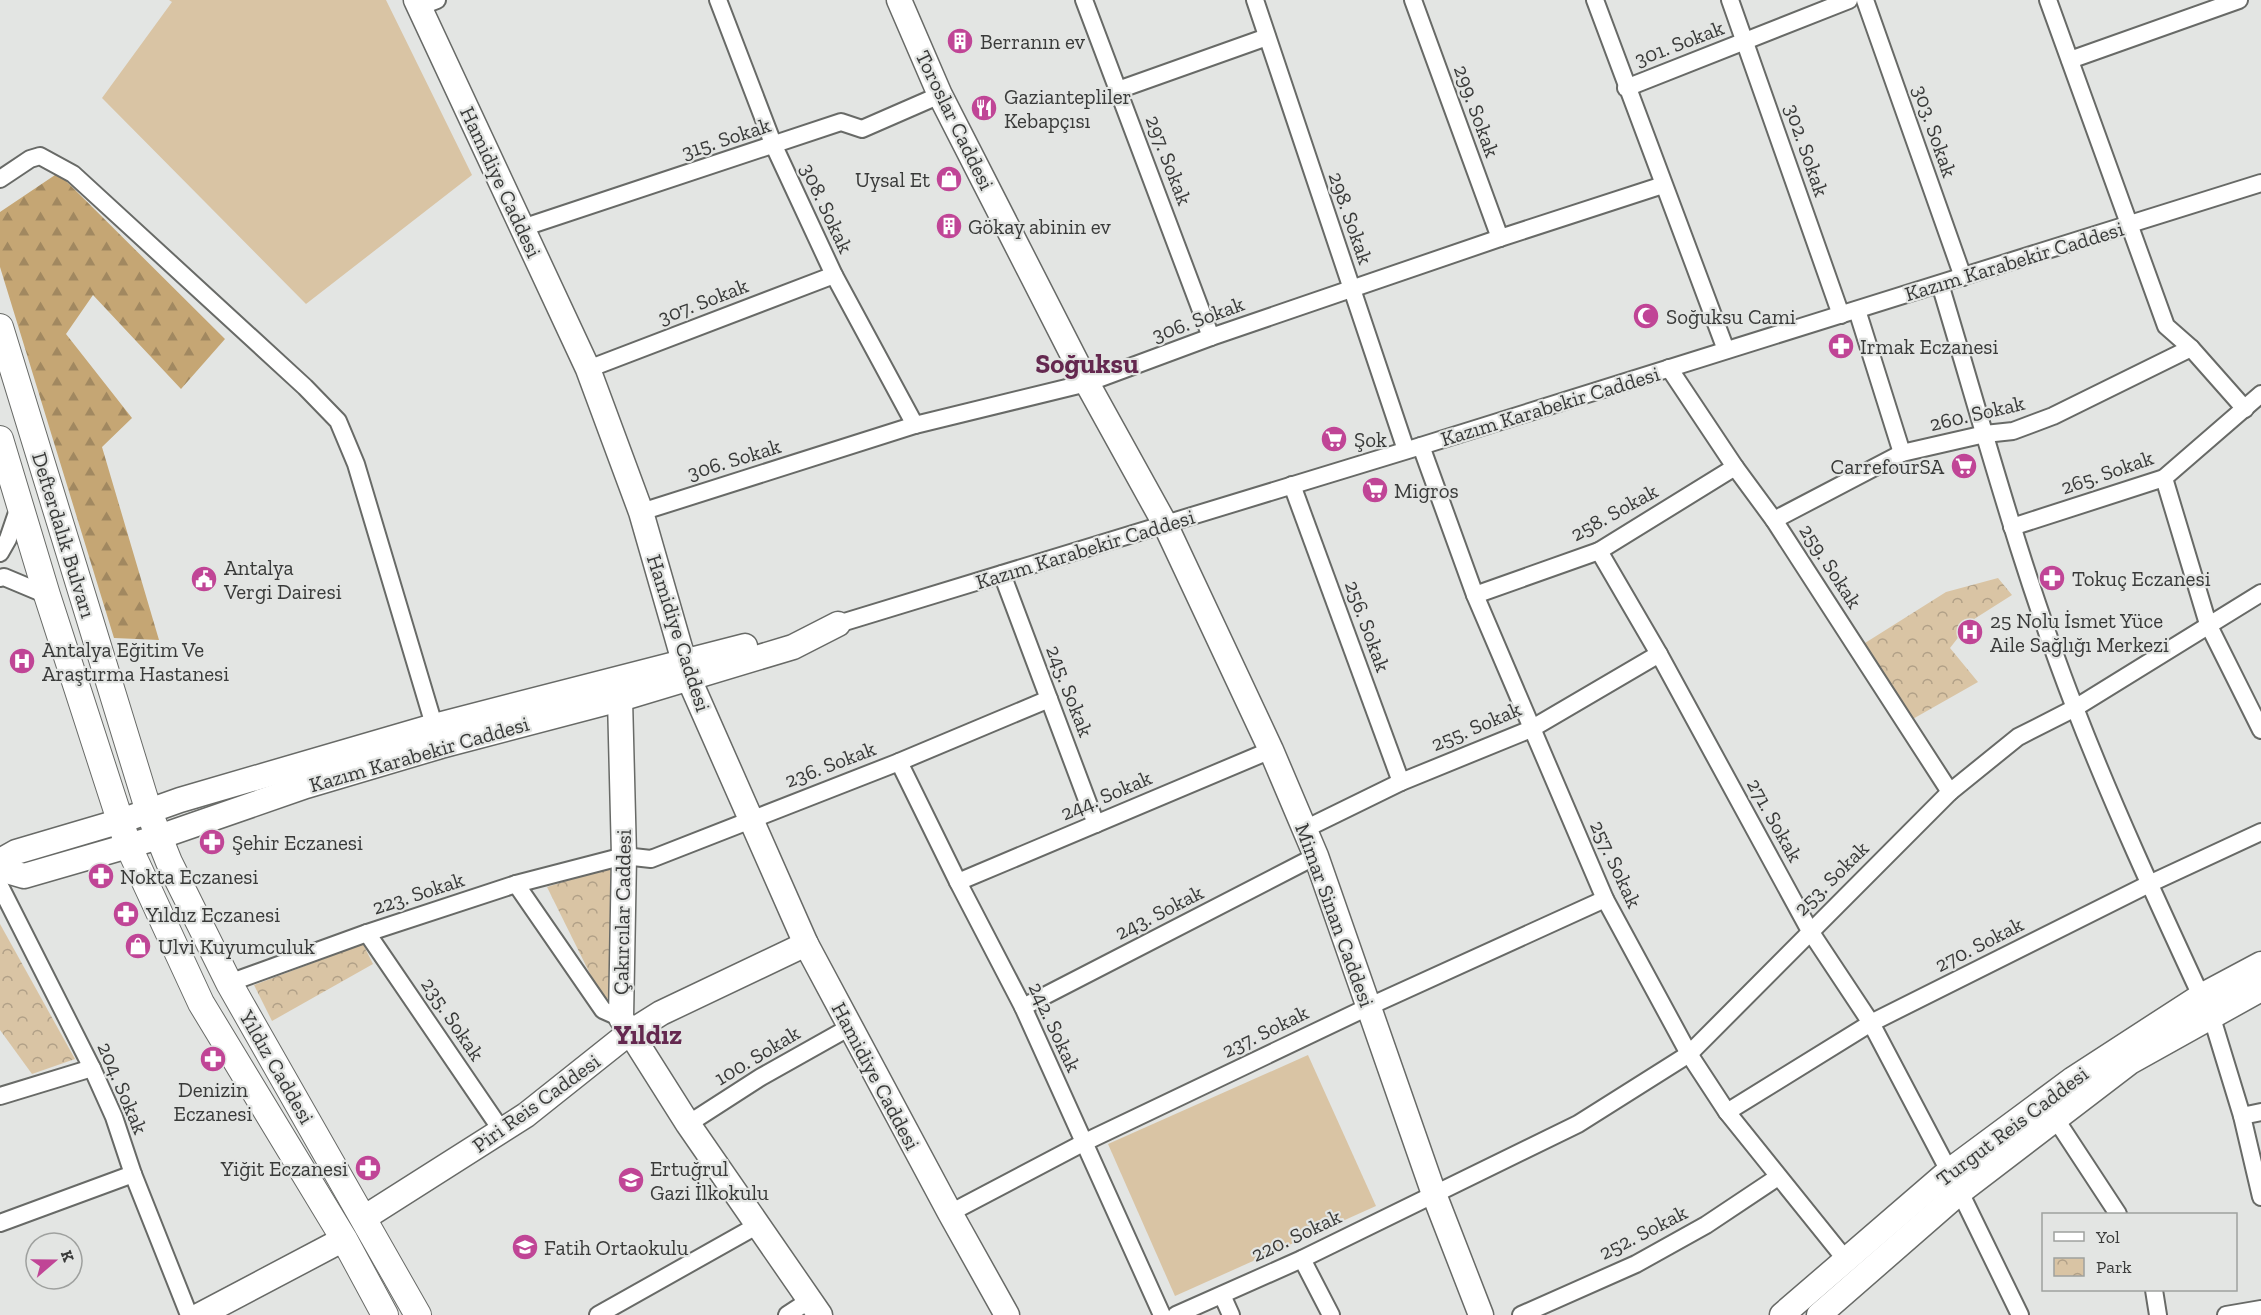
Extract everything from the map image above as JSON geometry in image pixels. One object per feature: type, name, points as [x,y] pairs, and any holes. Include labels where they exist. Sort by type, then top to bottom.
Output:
[{"type":"main road","name":"Defterdalık Bulvarı","points":[[0,327],[149,812]]},
{"type":"main road","name":"Defterdalık Bulvarı","points":[[0,439],[47,595],[122,821]]},
{"type":"main road","name":"Yıldız Caddesi","points":[[149,812],[229,983],[418,1315]]},
{"type":"main road","name":"Yıldız Caddesi","points":[[122,821],[128,845],[201,1003],[344,1239],[385,1315]]},
{"type":"street","name":"308. Sokak","points":[[718,0],[774,146],[834,275],[915,426]]},
{"type":"street","name":"Toroslar Caddesi","points":[[899,0],[940,95],[1087,383],[1165,524]]},
{"type":"street","name":"297. Sokak","points":[[1084,0],[1211,337]]},
{"type":"street","name":"298. Sokak","points":[[1255,0],[1352,290],[1413,448]]},
{"type":"street","name":"299. Sokak","points":[[1413,0],[1500,238]]},
{"type":"street","points":[[1595,0],[1626,88],[1726,350]]},
{"type":"street","name":"302. Sokak","points":[[1730,0],[1902,453]]},
{"type":"street","name":"301. Sokak","points":[[1626,88],[1849,0]]},
{"type":"street","name":"303. Sokak","points":[[1865,0],[1963,277]]},
{"type":"street","points":[[2048,0],[2166,326],[2191,348],[2245,409]]},
{"type":"street","points":[[2070,60],[2239,0]]},
{"type":"street","name":"Hamidiye Caddesi","points":[[424,2],[522,228],[588,369],[641,512],[687,670],[806,944],[1007,1315]]},
{"type":"street","points":[[1118,90],[1267,37]]},
{"type":"street","name":"315. Sokak","points":[[522,228],[842,122],[862,129],[940,95]]},
{"type":"street","points":[[0,179],[30,159],[40,156],[73,174],[305,387],[338,421],[356,464],[437,736]]},
{"type":"street","name":"Kazım Karabekir Caddesi","points":[[0,861],[16,852],[122,821],[180,800],[437,736],[687,670],[794,647],[838,624],[1413,448],[2261,183]]},
{"type":"street","name":"306. Sokak","points":[[641,512],[915,426],[1087,383],[1211,337],[1663,185]]},
{"type":"street","name":"307. Sokak","points":[[588,369],[834,275]]},
{"type":"street","points":[[1940,284],[2012,527],[2075,708],[2200,996]]},
{"type":"street","name":"260. Sokak","points":[[1773,520],[1902,453],[1985,434],[2013,431],[2053,416],[2191,348]]},
{"type":"street","name":"259. Sokak","points":[[1670,368],[1773,520],[1950,792]]},
{"type":"street","name":"265. Sokak","points":[[2012,527],[2164,478],[2261,394]]},
{"type":"street","name":"257. Sokak","points":[[1413,448],[1605,899],[1689,1054],[1727,1112],[1846,1260]]},
{"type":"street","name":"258. Sokak","points":[[1475,595],[1599,551],[1735,467]]},
{"type":"street","points":[[2164,478],[2208,624],[2261,730]]},
{"type":"street","name":"256. Sokak","points":[[1292,485],[1401,782]]},
{"type":"street","points":[[0,553],[8,539],[20,503]]},
{"type":"street","name":"Mimar Sinan Caddesi","points":[[1165,524],[1271,750],[1316,856],[1434,1194],[1481,1315]]},
{"type":"street","name":"271. Sokak","points":[[1599,551],[1659,654],[1810,931],[1871,1023],[1948,1171]]},
{"type":"street","name":"245. Sokak","points":[[1002,574],[1096,824]]},
{"type":"street","points":[[0,578],[47,595]]},
{"type":"street","name":"253. Sokak","points":[[1434,1194],[1578,1124],[1689,1054],[1950,792],[2018,737],[2075,708],[2261,593]]},
{"type":"street","name":"255. Sokak","points":[[1305,829],[1401,782],[1531,729],[1659,654]]},
{"type":"street","name":"Kazım Karabekir Caddesi","points":[[0,869],[24,876],[159,837],[306,786],[437,736],[620,699],[687,670]]},
{"type":"street","name":"Çakırcılar Caddesi","points":[[620,699],[625,1026]]},
{"type":"street","name":"236. Sokak","points":[[624,856],[651,859],[899,762],[1049,699]]},
{"type":"street","name":"244. Sokak","points":[[958,882],[1271,750]]},
{"type":"street","name":"242. Sokak","points":[[899,762],[1023,1007],[1162,1315]]},
{"type":"street","name":"270. Sokak","points":[[1727,1112],[1871,1023],[2150,884],[2261,832]]},
{"type":"street","name":"223. Sokak","points":[[229,983],[368,933],[516,884],[624,856]]},
{"type":"street","name":"243. Sokak","points":[[1023,1007],[1316,856]]},
{"type":"street","points":[[516,884],[603,1011],[625,1026],[688,1124],[815,1308],[787,1315]]},
{"type":"street","name":"204. Sokak","points":[[0,886],[92,1068],[114,1117],[133,1174],[189,1315]]},
{"type":"street","name":"237. Sokak","points":[[950,1213],[1083,1143],[1370,1006],[1605,899]]},
{"type":"street","name":"235. Sokak","points":[[368,933],[502,1131]]},
{"type":"street","name":"Piri Reis Caddesi","points":[[364,1218],[526,1114],[625,1026],[661,1012],[806,944]]},
{"type":"street","name":"Turgut Reis Caddesi","points":[[1782,1315],[1948,1171],[2073,1079],[2200,996],[2261,964]]},
{"type":"street","name":"Turgut Reis Caddesi","points":[[1819,1315],[1960,1192],[2130,1062],[2261,989]]},
{"type":"street","points":[[2212,1018],[2242,1116],[2261,1197]]},
{"type":"street","name":"100. Sokak","points":[[688,1124],[761,1077],[850,1027]]},
{"type":"street","points":[[0,1096],[92,1068]]},
{"type":"street","points":[[2242,1116],[2261,1112]]},
{"type":"street","points":[[2055,1118],[2117,1213]]},
{"type":"street","points":[[0,1223],[133,1174]]},
{"type":"street","name":"252. Sokak","points":[[1521,1315],[1636,1264],[1706,1225],[1778,1177]]},
{"type":"street","points":[[1960,1192],[2020,1315]]},
{"type":"street","name":"220. Sokak","points":[[1176,1315],[1302,1259],[1434,1194]]},
{"type":"street","points":[[598,1315],[758,1225]]},
{"type":"street","points":[[200,1315],[344,1239]]},
{"type":"street","points":[[1302,1259],[1330,1315]]},
{"type":"street","points":[[2154,1291],[2158,1315]]},
{"type":"street","points":[[1222,1294],[1231,1315]]},
{"type":"street","points":[[2226,1315],[2261,1309]]},
{"type":"green space","points":[[169,0],[386,0],[472,175],[306,304],[102,98],[172,2]]},
{"type":"green space","points":[[58,173],[225,339],[181,389],[93,295],[66,334],[132,418],[102,447],[159,640],[114,638],[0,267],[0,212]]},
{"type":"green space","points":[[1998,578],[2012,595],[1971,621],[1950,648],[1978,682],[1911,720],[1865,643],[1946,592]]},
{"type":"green space","points":[[611,867],[612,999],[602,998],[547,887]]},
{"type":"green space","points":[[0,924],[75,1059],[32,1074],[0,1030]]},
{"type":"green space","points":[[363,944],[373,964],[272,1021],[254,985]]},
{"type":"green space","points":[[1308,1055],[1376,1206],[1175,1296],[1108,1144]]},
{"type":"place","name":"Berranın ev","points":[[960,41]]},
{"type":"place","name":"Gaziantepliler Kebapçısı","points":[[984,108]]},
{"type":"place","name":"Uysal Et","points":[[949,179]]},
{"type":"place","name":"Gökay abinin ev","points":[[949,226]]},
{"type":"place","name":"Soğuksu Cami","points":[[1646,316]]},
{"type":"place","name":"Irmak Eczanesi","points":[[1841,346]]},
{"type":"place","name":"Şok","points":[[1334,439]]},
{"type":"place","name":"CarrefourSA","points":[[1964,466]]},
{"type":"place","name":"Migros","points":[[1375,490]]},
{"type":"place","name":"Tokuç Eczanesi","points":[[2052,578]]},
{"type":"place","name":"Antalya Vergi Dairesi","points":[[204,579]]},
{"type":"place","name":"25 Nolu İsmet Yüce Aile Sağlığı Merkezi","points":[[1970,632]]},
{"type":"place","name":"Antalya Eğitim Ve Araştırma Hastanesi","points":[[22,661]]},
{"type":"place","name":"Şehir Eczanesi","points":[[212,842]]},
{"type":"place","name":"Nokta Eczanesi","points":[[101,876]]},
{"type":"place","name":"Yıldız Eczanesi","points":[[126,914]]},
{"type":"place","name":"Ulvi Kuyumculuk","points":[[138,946]]},
{"type":"place","name":"Denizin Eczanesi","points":[[213,1059]]},
{"type":"place","name":"Yiğit Eczanesi","points":[[368,1168]]},
{"type":"place","name":"Ertuğrul Gazi İlkokulu","points":[[631,1180]]},
{"type":"place","name":"Fatih Ortaokulu","points":[[525,1247]]},
{"type":"district","name":"Soğuksu","points":[[1087,364]]},
{"type":"district","name":"Yıldız","points":[[648,1035]]}]
